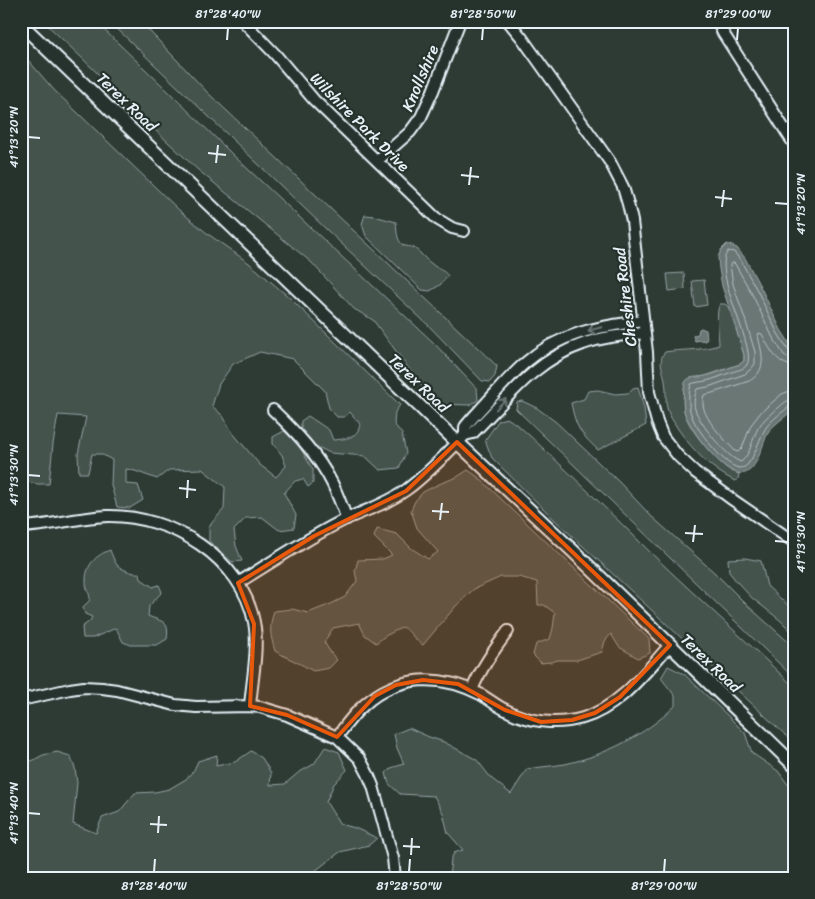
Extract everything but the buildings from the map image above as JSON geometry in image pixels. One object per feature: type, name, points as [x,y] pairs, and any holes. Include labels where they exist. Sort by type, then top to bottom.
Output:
[{"type":"main road","name":"Terex Road","points":[[21,24],[461,439],[670,646],[794,765]]},
{"type":"street","name":"Wilshire Park Drive","points":[[243,21],[275,54],[314,100],[437,219],[452,228],[464,231]]},
{"type":"street","name":"Knollshire","points":[[377,161],[410,132],[421,117],[460,21]]},
{"type":"street","name":"Cheshire Road","points":[[508,21],[605,154],[619,178],[632,221],[649,392],[657,422],[664,437],[678,456],[695,472],[793,540]]},
{"type":"street","points":[[717,21],[794,144]]},
{"type":"street","points":[[461,439],[465,427],[526,362],[542,350],[593,329],[643,321]]},
{"type":"street","points":[[238,583],[289,550],[347,519],[386,503],[406,491],[461,439],[473,433],[535,370],[565,351],[585,343],[614,336],[644,333]]},
{"type":"street","points":[[560,341],[565,351]]},
{"type":"street","points":[[517,371],[525,379]]},
{"type":"street","points":[[273,410],[314,456],[332,483],[347,519]]},
{"type":"street","points":[[21,527],[108,516],[124,516],[170,528],[207,549],[238,583],[251,609],[256,647],[250,706]]},
{"type":"street","points":[[472,690],[482,668],[508,631]]},
{"type":"street","points":[[337,737],[354,714],[375,696],[396,685],[416,681],[437,680],[458,684],[483,695],[505,710],[528,719],[550,722],[584,717],[608,706],[620,697],[670,646]]},
{"type":"street","points":[[21,700],[70,689],[84,687],[102,688],[196,707],[260,707],[287,715],[337,737],[360,759],[373,786],[393,858],[395,878]]},
{"type":"highlighted area","points":[[457,442],[670,645],[620,697],[595,713],[572,720],[541,722],[505,710],[458,684],[423,680],[396,685],[375,696],[337,737],[287,715],[250,706],[254,624],[238,583],[314,536],[406,491]]},
{"type":"shaded area","points":[[43,21],[95,21],[234,156],[434,343],[477,389],[478,400],[470,405],[435,404],[373,320],[354,309],[311,262],[198,170]]},
{"type":"shaded area","points":[[109,21],[140,21],[208,93],[497,366],[495,376],[490,382],[482,381],[429,326]]},
{"type":"shaded area","points":[[21,52],[54,90],[179,210],[208,234],[249,263],[291,299],[400,405],[395,412],[394,424],[402,434],[406,453],[399,468],[380,470],[365,456],[330,453],[314,445],[301,430],[301,421],[308,416],[329,430],[333,440],[351,437],[357,432],[360,424],[350,412],[344,417],[337,417],[329,408],[325,391],[293,359],[260,352],[233,364],[219,384],[212,406],[223,416],[232,432],[260,465],[276,477],[286,466],[282,455],[273,444],[273,437],[284,431],[298,444],[313,470],[313,483],[308,487],[303,479],[295,481],[284,493],[296,515],[294,528],[279,530],[262,517],[246,518],[234,530],[236,546],[242,561],[232,562],[209,541],[209,526],[224,509],[225,487],[202,469],[169,470],[157,479],[126,469],[126,484],[138,485],[143,500],[130,508],[117,507],[111,485],[112,460],[101,454],[92,454],[88,473],[79,473],[78,454],[86,417],[58,415],[49,484],[24,481],[22,501],[31,505],[27,514],[21,517]]},
{"type":"shaded area","points":[[365,215],[396,222],[397,234],[401,243],[404,246],[413,247],[448,276],[440,285],[430,291],[422,290],[366,236],[362,224]]},
{"type":"shaded area","points":[[684,273],[685,289],[669,291],[667,274]]},
{"type":"shaded area","points":[[704,280],[707,305],[695,307],[692,281]]},
{"type":"shaded area","points":[[720,304],[725,304],[730,309],[744,355],[744,361],[705,376],[691,378],[685,383],[683,407],[689,424],[705,446],[724,466],[739,474],[738,479],[735,481],[718,471],[703,458],[678,429],[667,408],[666,384],[661,362],[665,352],[719,345],[717,317]]},
{"type":"shaded area","points":[[638,387],[644,408],[646,425],[598,450],[580,429],[571,403],[584,399],[588,391],[598,390],[615,394],[628,393],[633,388]]},
{"type":"shaded area","points":[[522,401],[537,408],[556,422],[619,482],[651,516],[794,647],[794,678],[516,409],[517,402]]},
{"type":"shaded area","points":[[507,418],[533,438],[670,571],[794,687],[794,743],[555,520],[492,458],[485,440],[499,420]]},
{"type":"shaded area","points":[[468,470],[478,477],[649,639],[650,653],[638,658],[619,647],[611,634],[605,641],[602,652],[577,660],[558,660],[541,663],[533,655],[536,644],[550,639],[555,613],[544,605],[538,605],[537,582],[519,577],[501,577],[474,589],[455,607],[423,645],[403,627],[376,643],[365,635],[359,623],[333,628],[324,642],[337,660],[329,668],[313,671],[275,651],[271,631],[274,611],[292,609],[308,613],[331,604],[345,597],[357,581],[355,571],[358,560],[383,559],[392,555],[374,537],[377,529],[397,534],[411,548],[428,559],[438,552],[417,528],[411,510],[415,501],[423,492]]},
{"type":"shaded area","points":[[110,550],[119,567],[131,572],[140,573],[141,579],[153,587],[159,585],[162,592],[149,606],[148,616],[164,623],[168,633],[167,639],[157,645],[131,645],[123,642],[116,628],[93,638],[83,638],[82,627],[92,617],[85,614],[83,607],[90,600],[86,575],[93,561]]},
{"type":"shaded area","points":[[745,558],[761,561],[767,586],[794,611],[794,634],[780,620],[752,598],[729,572],[728,559]]},
{"type":"shaded area","points":[[668,666],[684,674],[729,717],[745,733],[752,753],[778,771],[789,786],[794,789],[794,878],[449,878],[451,859],[454,853],[463,850],[448,833],[443,813],[434,796],[400,794],[389,784],[386,773],[391,768],[404,764],[397,748],[394,734],[409,728],[444,742],[477,760],[491,778],[511,794],[527,769],[565,764],[595,755],[638,735],[651,726],[675,706],[675,696],[661,678]]},
{"type":"shaded area","points":[[325,747],[339,752],[347,770],[334,784],[326,802],[340,824],[355,828],[377,838],[369,845],[340,852],[315,871],[315,878],[21,878],[21,757],[32,761],[43,755],[57,752],[70,756],[75,768],[77,783],[73,824],[96,833],[102,818],[119,812],[135,793],[169,789],[186,779],[194,770],[198,761],[217,755],[216,766],[235,762],[251,751],[262,758],[271,773],[270,785],[285,784],[298,773],[314,764]]},
{"type":"water","points":[[727,244],[737,248],[745,258],[781,330],[794,350],[794,408],[770,431],[756,462],[745,473],[737,473],[728,469],[718,461],[700,439],[684,411],[684,387],[687,380],[715,373],[744,361],[744,355],[722,286],[719,269],[718,257],[721,250]]},
{"type":"water","points":[[701,328],[706,330],[707,339],[705,341],[695,341],[693,336],[698,334]]}]
